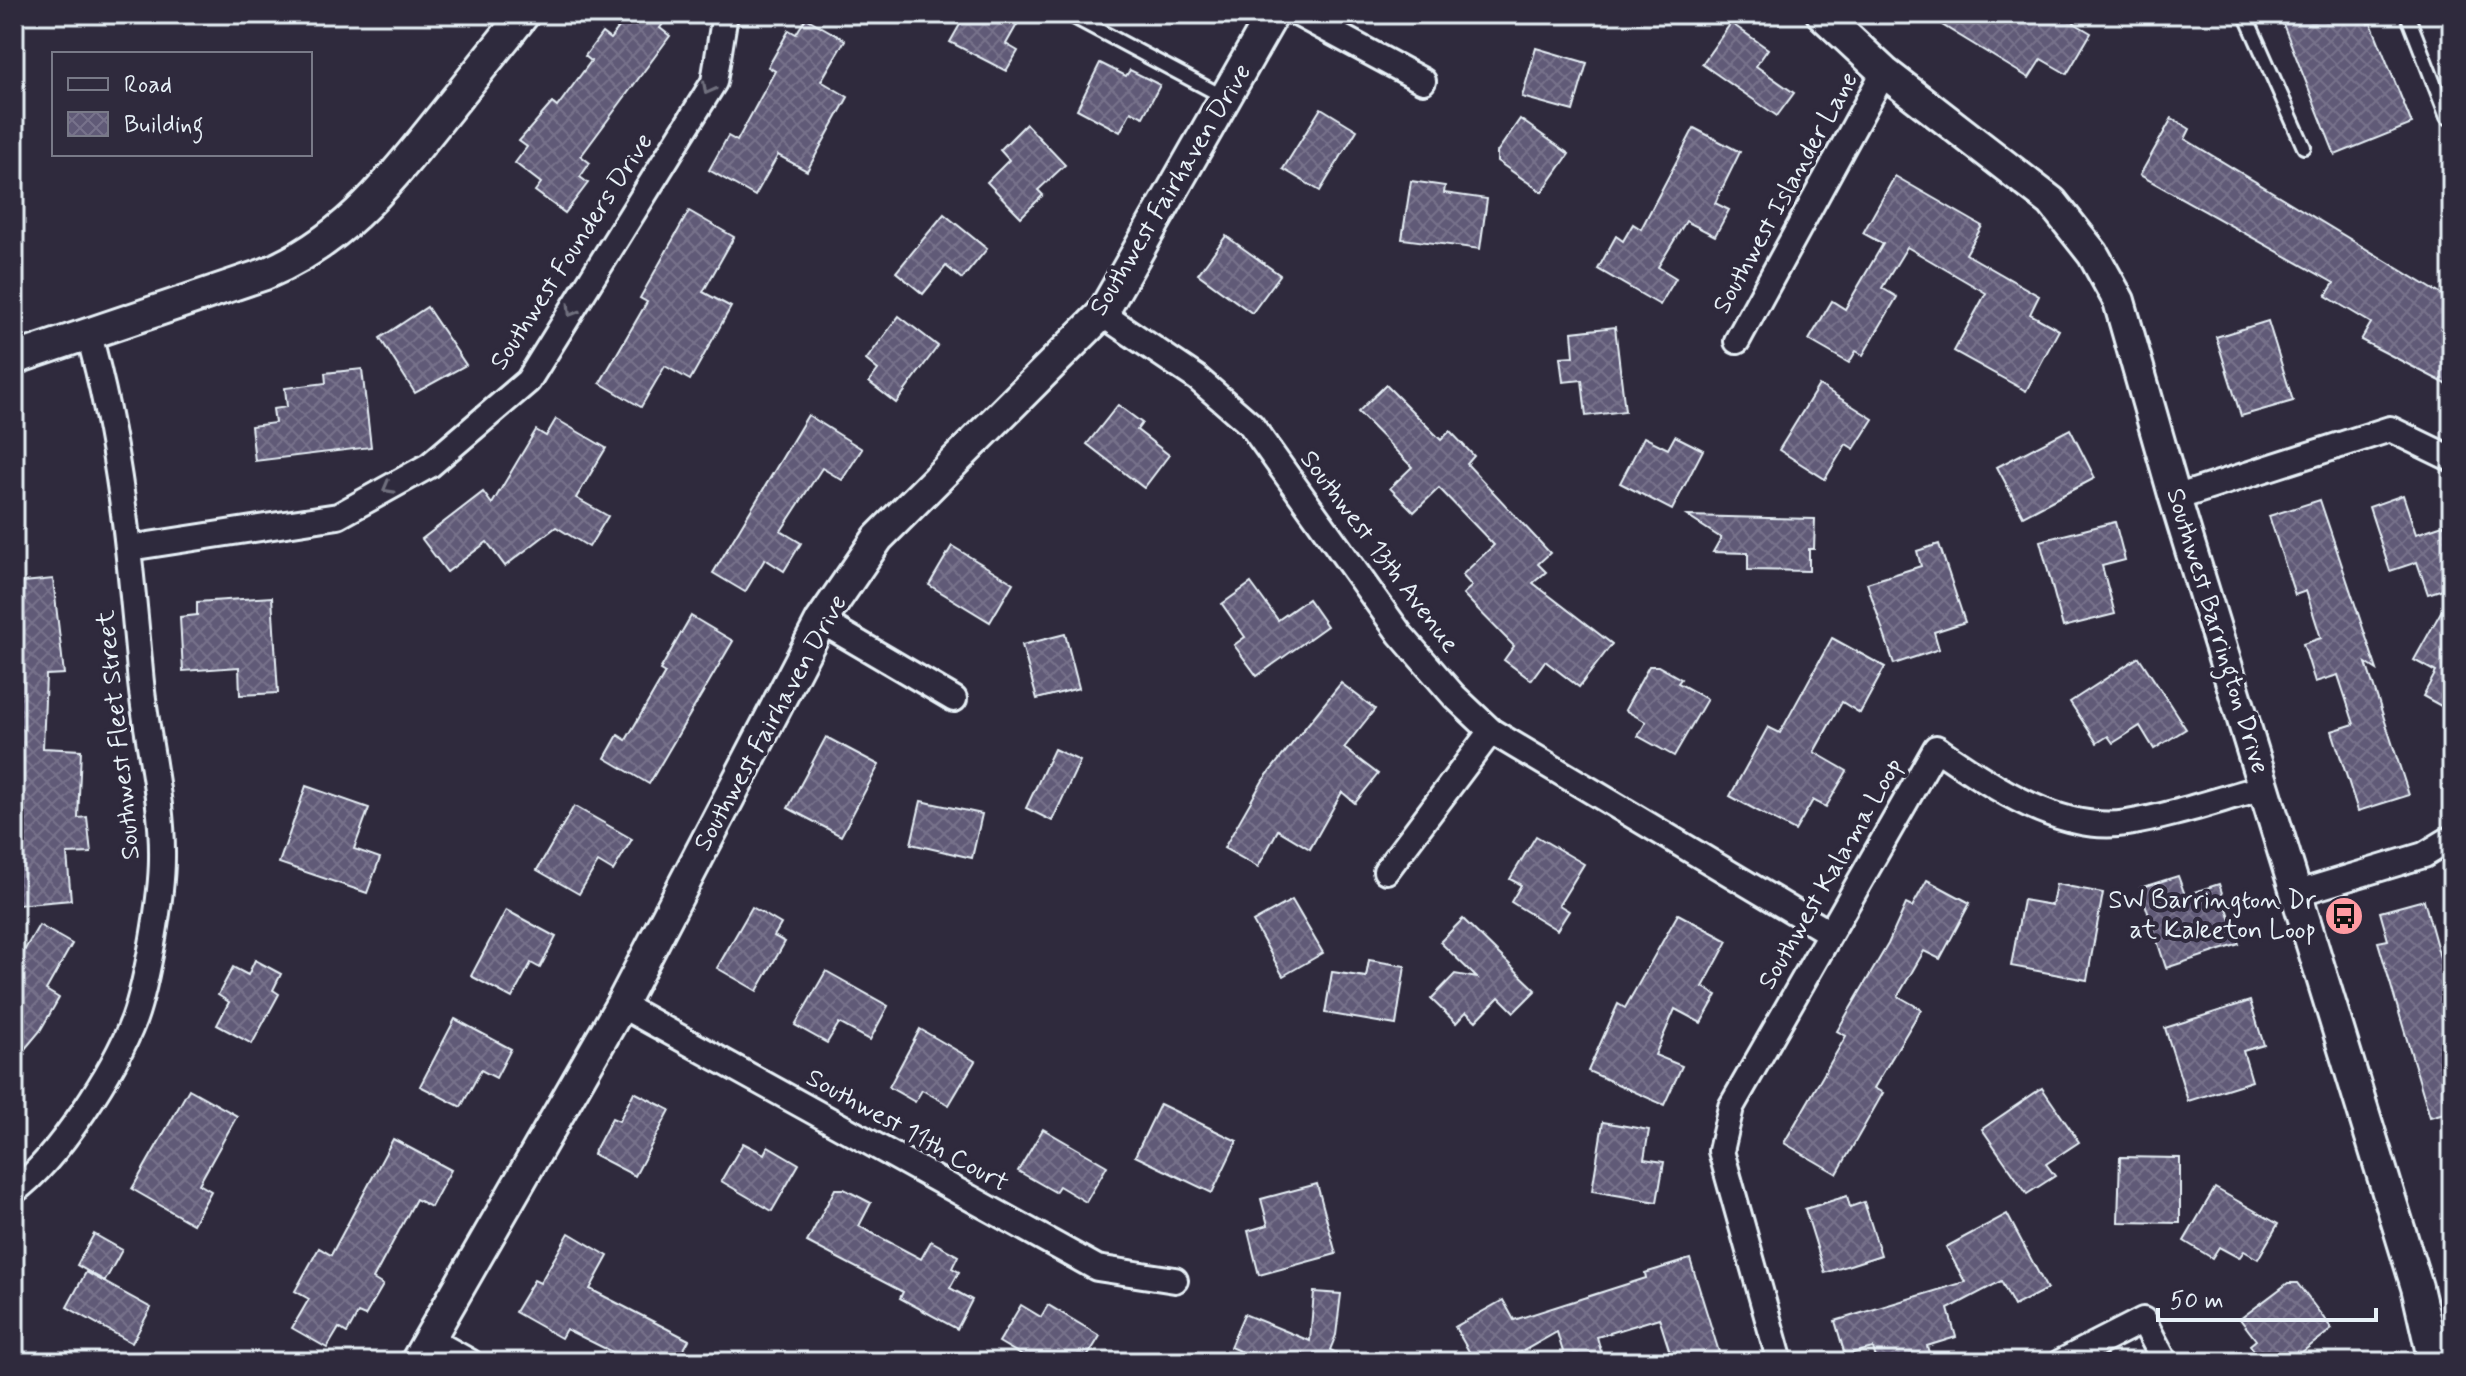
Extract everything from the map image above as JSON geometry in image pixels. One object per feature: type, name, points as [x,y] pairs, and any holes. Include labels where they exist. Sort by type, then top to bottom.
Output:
[{"type":"street","points":[[14,359],[265,274],[299,260],[329,240],[376,197],[524,14]]},
{"type":"street","name":"Southwest Founders Drive","points":[[129,548],[338,516],[430,465],[528,381],[714,82],[725,14]]},
{"type":"street","name":"Southwest Fairhaven Drive","points":[[422,1350],[621,1005],[821,621],[878,538],[1102,314],[1273,14]]},
{"type":"street","points":[[1298,14],[1423,81]]},
{"type":"street","name":"Southwest Barrington Drive","points":[[1822,14],[1884,72],[2052,202],[2093,254],[2119,301],[2175,498],[2417,1287],[2434,1362]]},
{"type":"street","name":"Southwest Islander Lane","points":[[1737,341],[1884,72]]},
{"type":"street","name":"Southwest 13th Avenue","points":[[1102,314],[1197,378],[1251,425],[1400,634],[1454,696],[1491,731],[1828,932]]},
{"type":"street","name":"Southwest Fleet Street","points":[[14,1191],[67,1136],[103,1078],[134,1019],[154,926],[163,860],[129,548],[101,376],[88,332]]},
{"type":"street","points":[[2175,498],[2390,429],[2452,459]]},
{"type":"street","points":[[821,621],[954,699]]},
{"type":"street","points":[[1386,871],[1491,731]]},
{"type":"street","name":"Southwest Kalama Loop","points":[[1780,1362],[1721,1151],[1731,1107],[1828,932],[1936,748],[2032,809],[2096,823],[2125,824],[2265,787]]},
{"type":"street","points":[[2298,893],[2424,855],[2452,838]]},
{"type":"street","name":"Southwest 11th Court","points":[[621,1005],[1097,1268],[1175,1280]]},
{"type":"street","points":[[2061,1362],[2143,1320],[2165,1362]]},
{"type":"street","points":[[422,1350],[470,1362]]},
{"type":"lane","points":[[1068,14],[1227,99]]},
{"type":"lane","points":[[2245,14],[2304,147]]},
{"type":"lane","points":[[2407,14],[2447,117]]},
{"type":"building","points":[[629,14],[670,14],[660,28],[670,36],[581,156],[590,163],[580,177],[588,183],[565,213],[535,191],[541,183],[515,163],[527,147],[519,141],[552,103],[557,107],[591,61],[585,56],[602,33],[610,39]]},
{"type":"building","points":[[966,14],[1023,14],[1006,44],[1018,51],[1006,71],[950,42]]},
{"type":"building","points":[[1924,14],[2080,14],[2074,23],[2091,33],[2067,74],[2041,59],[2029,78]]},
{"type":"building","points":[[2279,14],[2363,14],[2368,24],[2371,23],[2412,124],[2335,155]]},
{"type":"building","points":[[806,18],[845,40],[821,81],[848,97],[807,171],[778,155],[755,196],[709,170],[728,136],[737,141],[775,71],[768,67],[789,30],[796,34]]},
{"type":"building","points":[[1731,23],[1768,49],[1756,66],[1794,93],[1777,116],[1702,64]]},
{"type":"building","points":[[1536,48],[1587,63],[1573,111],[1522,97]]},
{"type":"building","points":[[1100,63],[1126,76],[1130,70],[1160,85],[1143,117],[1131,111],[1120,132],[1077,109]]},
{"type":"building","points":[[1321,108],[1357,130],[1320,191],[1283,169]]},
{"type":"building","points":[[2172,118],[2190,129],[2185,139],[2452,301],[2452,387],[2361,340],[2371,323],[2326,296],[2334,283],[2140,175]]},
{"type":"building","points":[[1520,119],[1569,154],[1542,192],[1497,161],[1497,152]]},
{"type":"building","points":[[1026,124],[1065,165],[1038,190],[1043,195],[1021,217],[987,182],[1009,160],[1000,150]]},
{"type":"building","points":[[1694,128],[1740,152],[1715,203],[1729,210],[1715,236],[1686,221],[1658,267],[1676,278],[1660,305],[1598,269],[1616,236],[1623,241],[1633,224],[1641,229]]},
{"type":"building","points":[[1895,176],[1982,226],[1966,254],[2039,296],[2030,314],[2059,330],[2026,391],[1954,351],[1986,293],[1907,247],[1882,288],[1897,297],[1863,355],[1856,351],[1849,363],[1809,340],[1832,301],[1845,309],[1883,244],[1863,233]]},
{"type":"building","points":[[1411,181],[1445,186],[1444,193],[1487,199],[1480,249],[1402,239]]},
{"type":"building","points":[[689,211],[734,237],[703,292],[731,307],[690,380],[665,366],[641,407],[600,383],[647,302],[640,298]]},
{"type":"building","points":[[944,214],[987,249],[962,279],[946,266],[923,294],[896,272]]},
{"type":"building","points":[[1226,236],[1280,275],[1252,313],[1198,274]]},
{"type":"building","points":[[427,307],[466,365],[415,393],[380,338]]},
{"type":"building","points":[[899,316],[938,346],[896,403],[869,382],[878,370],[866,360]]},
{"type":"building","points":[[2268,321],[2293,401],[2241,416],[2216,337]]},
{"type":"building","points":[[1615,327],[1625,411],[1586,416],[1582,380],[1563,382],[1560,357],[1574,356],[1572,332]]},
{"type":"building","points":[[362,369],[371,447],[255,461],[251,426],[275,423],[273,409],[287,407],[285,388],[326,383],[325,373]]},
{"type":"building","points":[[1386,385],[1441,440],[1450,431],[1474,456],[1467,464],[1550,553],[1538,564],[1546,572],[1533,583],[1612,644],[1579,687],[1545,661],[1531,680],[1504,660],[1514,646],[1463,594],[1472,586],[1462,575],[1494,545],[1439,488],[1414,512],[1390,488],[1412,467],[1358,412]]},
{"type":"building","points":[[1819,385],[1873,419],[1854,449],[1846,444],[1825,479],[1779,450]]},
{"type":"building","points":[[1118,405],[1142,423],[1137,430],[1169,455],[1144,488],[1087,444]]},
{"type":"building","points":[[808,415],[862,449],[842,480],[822,468],[781,531],[801,543],[784,571],[765,559],[745,592],[713,573]]},
{"type":"building","points":[[556,419],[606,448],[576,498],[608,516],[589,547],[556,527],[505,566],[487,542],[447,572],[422,539],[483,492],[492,504],[536,430],[546,436]]},
{"type":"building","points":[[2070,429],[2095,478],[2023,516],[1997,467]]},
{"type":"building","points":[[1675,436],[1703,450],[1672,510],[1620,483],[1644,437],[1668,449]]},
{"type":"building","points":[[2403,495],[2416,534],[2452,522],[2452,586],[2428,594],[2417,562],[2390,571],[2369,507]]},
{"type":"building","points":[[2320,500],[2377,670],[2366,663],[2409,795],[2358,811],[2332,731],[2354,724],[2338,675],[2315,682],[2303,644],[2321,638],[2306,591],[2295,595],[2269,516]]},
{"type":"building","points":[[1687,516],[1815,519],[1814,549],[1809,549],[1809,571],[1748,570],[1748,553],[1713,552],[1721,538]]},
{"type":"building","points":[[2115,522],[2125,560],[2102,566],[2115,614],[2063,627],[2040,541]]},
{"type":"building","points":[[1939,544],[1965,622],[1934,632],[1939,649],[1894,664],[1867,583],[1921,566],[1917,551]]},
{"type":"building","points":[[952,546],[1013,583],[990,622],[929,585]]},
{"type":"building","points":[[53,579],[64,674],[46,675],[43,748],[81,750],[78,818],[87,817],[91,853],[67,854],[71,900],[16,905],[14,583]]},
{"type":"building","points":[[1251,583],[1278,620],[1308,599],[1327,626],[1257,676],[1234,645],[1245,637],[1222,604]]},
{"type":"building","points":[[2452,592],[2452,712],[2423,696],[2436,672],[2414,660]]},
{"type":"building","points":[[272,597],[278,693],[240,695],[239,667],[183,671],[180,617],[197,615],[197,602]]},
{"type":"building","points":[[691,616],[733,641],[649,784],[605,758],[618,735],[626,740],[665,673],[660,670]]},
{"type":"building","points":[[1065,634],[1079,688],[1037,699],[1022,645]]},
{"type":"building","points":[[1832,638],[1885,667],[1860,713],[1842,702],[1814,752],[1847,771],[1826,807],[1813,800],[1795,831],[1730,796],[1768,727],[1780,733]]},
{"type":"building","points":[[2139,657],[2186,729],[2154,749],[2140,726],[2113,743],[2108,736],[2097,743],[2070,702]]},
{"type":"building","points":[[1649,666],[1658,666],[1681,679],[1678,683],[1707,699],[1674,756],[1638,736],[1646,722],[1625,710]]},
{"type":"building","points":[[1341,683],[1375,709],[1344,748],[1378,774],[1355,803],[1342,792],[1310,849],[1278,830],[1258,867],[1224,848],[1263,780]]},
{"type":"building","points":[[826,737],[879,765],[841,836],[788,808]]},
{"type":"building","points":[[1054,749],[1080,761],[1052,821],[1026,808]]},
{"type":"building","points":[[306,786],[369,808],[354,849],[380,858],[367,893],[279,863]]},
{"type":"building","points":[[921,801],[982,814],[972,858],[911,844]]},
{"type":"building","points":[[574,806],[632,839],[613,871],[598,862],[579,894],[537,870]]},
{"type":"building","points":[[1536,836],[1584,864],[1559,905],[1569,911],[1557,930],[1511,902],[1521,885],[1510,879]]},
{"type":"building","points":[[2178,876],[2185,895],[2219,884],[2239,944],[2166,968],[2140,888]]},
{"type":"building","points":[[1927,880],[1970,903],[1940,959],[1924,951],[1898,996],[1921,1009],[1874,1088],[1883,1093],[1837,1174],[1784,1143],[1846,1036],[1837,1031],[1888,944],[1906,904],[1912,907]]},
{"type":"building","points":[[2056,884],[2103,893],[2087,980],[2011,966],[2023,900],[2052,905]]},
{"type":"building","points":[[1292,900],[1323,953],[1283,976],[1253,922]]},
{"type":"building","points":[[2424,900],[2452,1001],[2452,1111],[2430,1117],[2378,942],[2388,940],[2380,912]]},
{"type":"building","points":[[752,907],[781,924],[774,936],[785,942],[757,991],[717,968]]},
{"type":"building","points":[[506,910],[556,937],[540,968],[531,963],[512,998],[471,976]]},
{"type":"building","points":[[1678,914],[1728,941],[1703,987],[1717,995],[1701,1023],[1675,1009],[1655,1055],[1682,1066],[1664,1105],[1588,1071],[1618,1004],[1625,1008]]},
{"type":"building","points":[[1463,919],[1536,990],[1514,1012],[1499,997],[1476,1021],[1466,1012],[1456,1023],[1431,999],[1455,974],[1477,978],[1440,942]]},
{"type":"building","points":[[39,925],[72,944],[46,990],[59,998],[40,1031],[14,1062],[14,968]]},
{"type":"building","points":[[255,960],[281,974],[273,990],[279,994],[252,1044],[217,1025],[229,1002],[218,995],[233,967],[248,975]]},
{"type":"building","points":[[1369,960],[1405,966],[1396,1025],[1325,1013],[1332,972],[1366,977]]},
{"type":"building","points":[[826,971],[888,1006],[870,1040],[839,1023],[827,1043],[795,1025]]},
{"type":"building","points":[[2250,1001],[2264,1045],[2243,1051],[2252,1081],[2188,1101],[2165,1028]]},
{"type":"building","points":[[455,1019],[511,1049],[496,1078],[481,1070],[461,1107],[420,1086]]},
{"type":"building","points":[[920,1029],[975,1061],[949,1105],[922,1090],[915,1102],[889,1087]]},
{"type":"building","points":[[2042,1088],[2079,1142],[2046,1164],[2055,1176],[2027,1194],[1982,1129]]},
{"type":"building","points":[[189,1089],[237,1116],[199,1184],[211,1191],[193,1224],[132,1189]]},
{"type":"building","points":[[634,1092],[670,1110],[635,1176],[593,1154],[612,1118],[619,1121]]},
{"type":"building","points":[[1160,1104],[1237,1141],[1212,1193],[1135,1156]]},
{"type":"building","points":[[1603,1122],[1649,1130],[1644,1159],[1664,1162],[1657,1202],[1592,1191]]},
{"type":"building","points":[[1043,1129],[1107,1166],[1086,1202],[1059,1186],[1055,1192],[1018,1171]]},
{"type":"building","points":[[393,1139],[451,1170],[431,1207],[416,1199],[373,1279],[383,1285],[365,1316],[358,1313],[347,1333],[339,1328],[327,1348],[292,1328],[309,1299],[295,1291],[319,1248],[331,1255]]},
{"type":"building","points":[[743,1143],[764,1154],[768,1146],[799,1164],[772,1211],[721,1181]]},
{"type":"building","points":[[2120,1157],[2180,1158],[2180,1223],[2118,1222]]},
{"type":"building","points":[[1317,1184],[1336,1254],[1259,1275],[1248,1231],[1268,1225],[1261,1199]]},
{"type":"building","points":[[2215,1188],[2278,1224],[2258,1259],[2244,1251],[2239,1258],[2219,1247],[2212,1258],[2184,1241]]},
{"type":"building","points":[[835,1189],[844,1189],[871,1203],[859,1226],[921,1259],[931,1241],[958,1256],[952,1268],[959,1272],[950,1288],[972,1300],[957,1329],[900,1298],[903,1292],[807,1242]]},
{"type":"building","points":[[1847,1196],[1850,1207],[1864,1202],[1881,1255],[1825,1273],[1805,1209]]},
{"type":"building","points":[[2007,1214],[2047,1289],[2014,1306],[2001,1281],[1948,1309],[1956,1337],[1927,1346],[1930,1356],[1908,1362],[1877,1362],[1873,1348],[1845,1355],[1835,1321],[1965,1282],[1946,1247]]},
{"type":"building","points":[[569,1233],[608,1256],[590,1289],[689,1340],[677,1362],[632,1362],[566,1329],[561,1338],[515,1312],[534,1280],[540,1283]]},
{"type":"building","points":[[94,1234],[122,1250],[105,1281],[77,1265]]},
{"type":"building","points":[[1690,1259],[1719,1352],[1687,1362],[1673,1362],[1659,1318],[1597,1337],[1604,1362],[1566,1362],[1557,1332],[1504,1362],[1475,1362],[1455,1327],[1503,1300],[1514,1320],[1646,1278],[1645,1273]]},
{"type":"building","points":[[86,1272],[151,1308],[132,1343],[67,1307]]},
{"type":"building","points":[[2288,1283],[2297,1283],[2332,1329],[2289,1362],[2263,1362],[2250,1345],[2256,1340],[2240,1319]]},
{"type":"building","points":[[1314,1292],[1341,1294],[1336,1335],[1330,1350],[1358,1362],[1247,1362],[1249,1355],[1230,1347],[1244,1314],[1310,1341]]},
{"type":"building","points":[[1021,1305],[1041,1317],[1048,1305],[1100,1336],[1084,1362],[1033,1362],[999,1342]]},
{"type":"place","name":"SW Barrington Dr at Kaleeton Loop","points":[[2344,916]]}]
